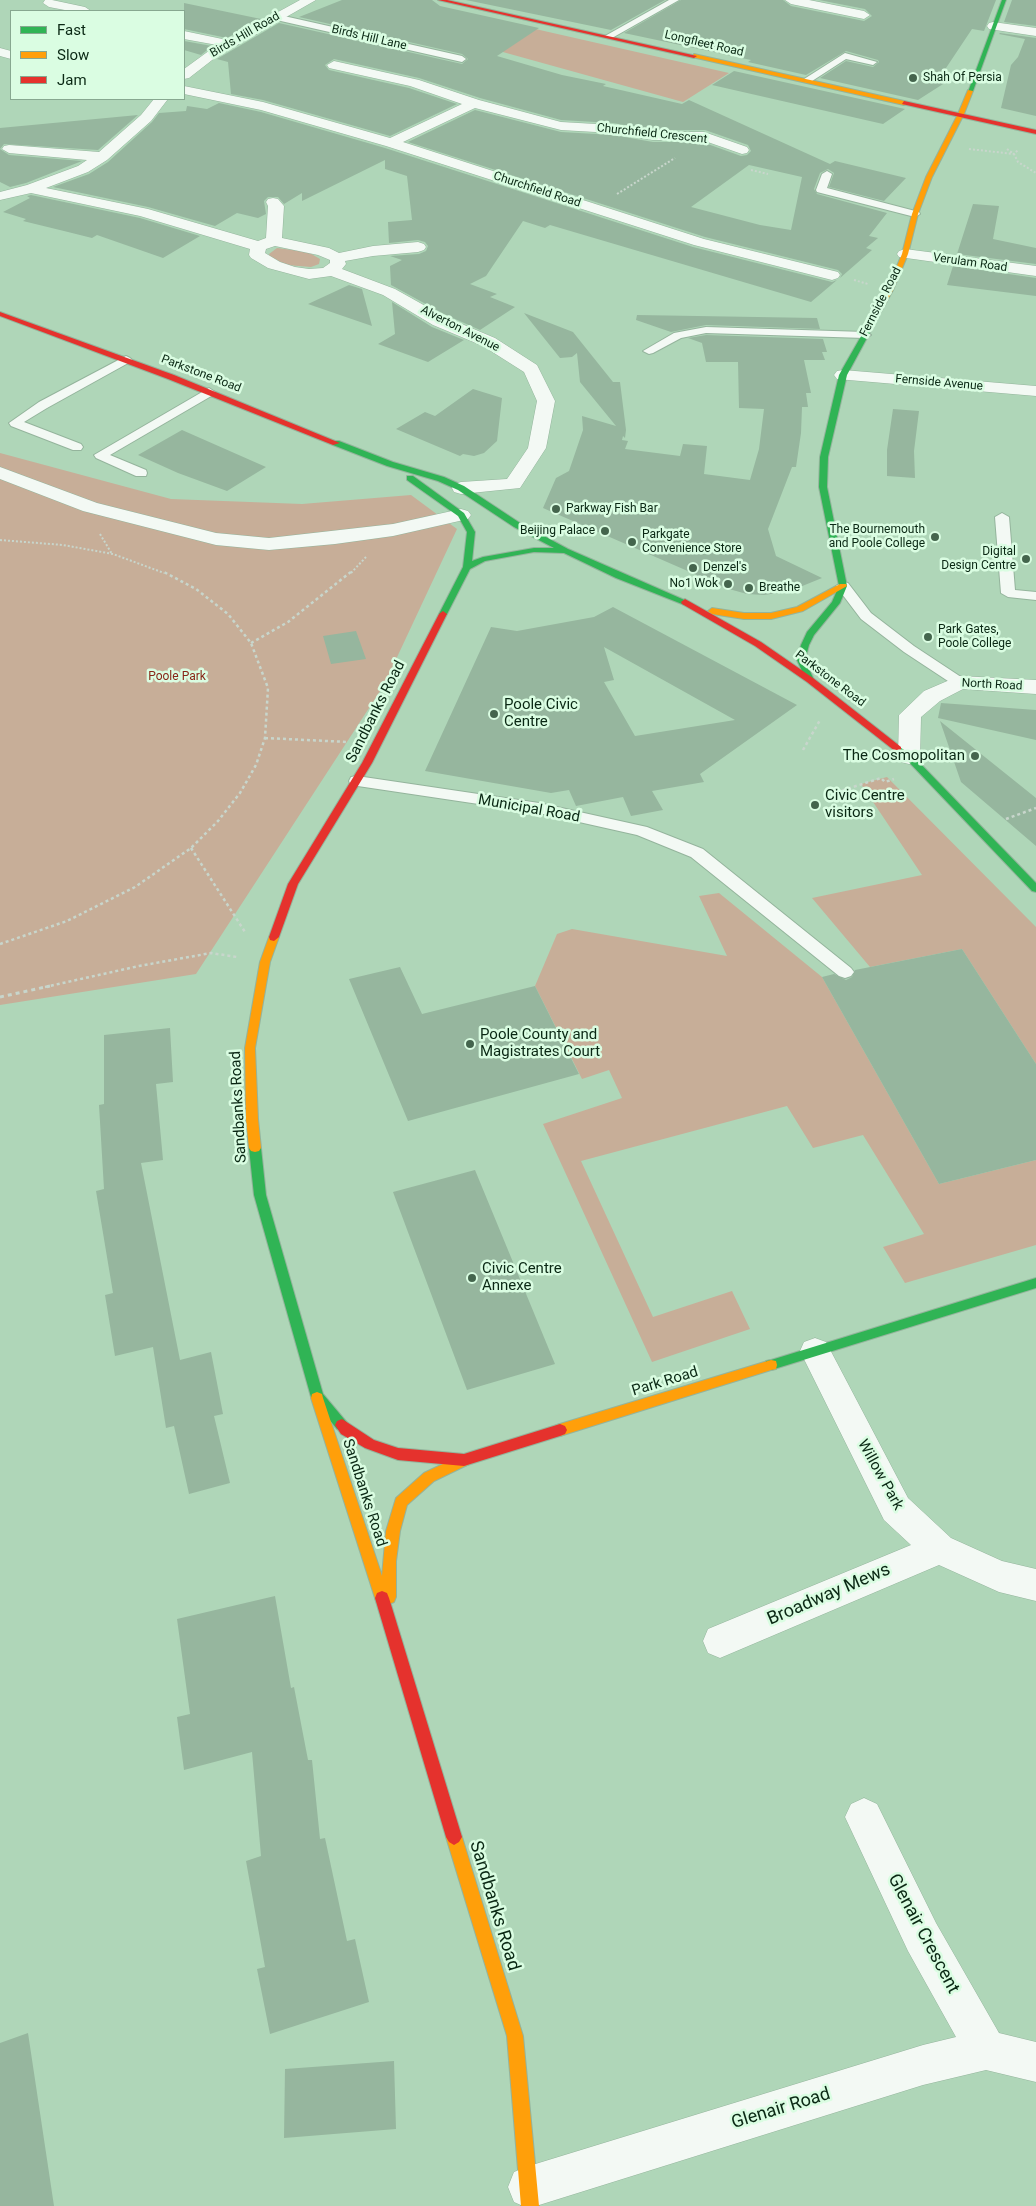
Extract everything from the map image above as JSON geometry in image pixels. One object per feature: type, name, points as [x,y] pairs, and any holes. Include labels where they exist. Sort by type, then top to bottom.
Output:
[{"type":"main road","name":"Longfleet Road","points":[[440,0],[1036,132]]},
{"type":"main road","name":"Fernside Road","points":[[843,586],[822,487],[824,457],[843,375],[890,290],[905,254],[915,214],[944,145],[961,114],[1004,0]]},
{"type":"main road","name":"Parkstone Road","points":[[0,314],[126,360],[390,464],[441,479],[461,488],[516,525],[565,551],[619,576],[687,603],[758,644],[810,680],[914,763],[1036,889]]},
{"type":"main road","name":"Parkstone Road","points":[[390,464],[461,515],[472,532],[467,567]]},
{"type":"main road","name":"Parkstone Road","points":[[467,567],[483,559],[534,550],[565,551]]},
{"type":"main road","name":"Sandbanks Road","points":[[467,567],[357,781],[293,884],[265,962],[250,1048],[252,1119],[259,1185],[317,1398],[389,1623],[515,2036],[530,2197]]},
{"type":"main road","points":[[687,603],[715,612],[744,616],[771,616],[800,609],[843,586]]},
{"type":"main road","points":[[810,680],[801,660],[804,645],[810,634],[836,603],[843,586]]},
{"type":"main road","name":"Park Road","points":[[317,1398],[346,1430],[370,1444],[398,1454],[464,1460],[1036,1283]]},
{"type":"main road","name":"Sandbanks Road","points":[[389,1623],[389,1561],[392,1531],[401,1502],[429,1477],[464,1460]]},
{"type":"street","name":"Birds Hill Road","points":[[185,74],[211,54],[275,17],[310,0]]},
{"type":"street","points":[[791,0],[864,15]]},
{"type":"street","points":[[49,3],[80,10]]},
{"type":"street","points":[[993,26],[1036,32]]},
{"type":"street","points":[[185,35],[229,44]]},
{"type":"street","name":"Churchfield Crescent","points":[[334,65],[414,83],[474,103],[561,126],[613,129],[655,140],[704,136],[742,150]]},
{"type":"street","name":"Churchfield Road","points":[[185,90],[263,106],[391,143],[699,242],[832,275]]},
{"type":"street","points":[[1,195],[32,188],[83,169],[102,157],[146,118],[160,100]]},
{"type":"street","points":[[391,143],[474,103]]},
{"type":"street","points":[[9,149],[102,157]]},
{"type":"street","points":[[32,188],[48,193],[143,212],[258,246]]},
{"type":"street","points":[[273,202],[276,206],[274,242]]},
{"type":"street","name":"Alverton Avenue","points":[[418,247],[373,251],[335,265],[309,274],[274,265],[257,255],[258,246],[274,242],[323,251],[335,265],[389,292],[439,321],[489,342],[531,369],[546,401],[537,448],[513,484],[461,488]]},
{"type":"street","name":"Verulam Road","points":[[905,254],[1036,271]]},
{"type":"street","name":"Fernside Avenue","points":[[843,375],[1036,391]]},
{"type":"street","points":[[0,473],[90,507],[216,539],[268,544],[393,530],[461,515]]},
{"type":"street","name":"North Road","points":[[914,763],[910,715],[932,696],[959,682],[1036,687]]},
{"type":"street","name":"Willow Park","points":[[815,1351],[896,1509],[938,1549],[999,1576],[1036,1585]]},
{"type":"street","name":"Broadway Mews","points":[[720,1640],[938,1549]]},
{"type":"street","name":"Glenair Crescent","points":[[864,1817],[922,1937],[986,2050]]},
{"type":"street","name":"Glenair Road","points":[[530,2197],[923,2065],[986,2050],[1036,2062]]},
{"type":"lane","points":[[609,36],[675,0]]},
{"type":"lane","name":"Birds Hill Lane","points":[[275,17],[449,56],[460,55]]},
{"type":"lane","points":[[806,81],[845,56],[873,62]]},
{"type":"lane","points":[[827,174],[821,190],[915,214]]},
{"type":"lane","points":[[649,351],[678,335],[706,330],[865,335]]},
{"type":"lane","points":[[77,447],[15,423],[43,405],[126,360]]},
{"type":"lane","points":[[141,473],[100,455],[209,392]]},
{"type":"lane","points":[[1002,517],[1008,593],[1036,596]]},
{"type":"lane","name":"Fernside Road","points":[[843,586],[866,616],[909,649],[959,682]]},
{"type":"lane","name":"Municipal Road","points":[[357,781],[539,808],[641,831],[697,853]]},
{"type":"lane","points":[[697,853],[846,972]]},
{"type":"path","points":[[944,145],[1014,154]]},
{"type":"path","points":[[1014,154],[1020,148]]},
{"type":"path","points":[[1014,154],[1018,162],[1036,173]]},
{"type":"path","points":[[593,208],[678,156]]},
{"type":"path","points":[[749,170],[768,174]]},
{"type":"path","points":[[832,275],[890,290]]},
{"type":"path","points":[[251,643],[288,622],[347,577],[393,530]]},
{"type":"path","points":[[0,540],[63,544],[113,554],[157,569],[196,589],[221,609],[251,643],[268,688],[265,738],[256,766],[240,793],[218,821],[191,848],[135,887],[67,922],[0,944]]},
{"type":"path","points":[[803,750],[834,698]]},
{"type":"path","points":[[265,738],[343,742]]},
{"type":"path","points":[[831,794],[881,778],[885,782],[914,763]]},
{"type":"path","points":[[191,848],[265,962]]},
{"type":"path","points":[[0,997],[139,966],[211,954],[265,962]]},
{"type":"green space","points":[[531,28],[729,73],[683,102],[492,49]]},
{"type":"green space","points":[[277,248],[308,252],[320,259],[319,264],[311,267],[287,265],[270,257],[269,254]]},
{"type":"green space","name":"Poole Park","points":[[0,453],[171,499],[302,504],[411,495],[457,529],[384,685],[196,974],[0,1005]]},
{"type":"green space","points":[[887,777],[1036,927],[1036,1064],[962,949],[870,967],[812,898],[922,875],[861,784]]},
{"type":"green space","points":[[719,893],[822,977],[939,1184],[1036,1160],[1036,1245],[905,1283],[883,1247],[924,1234],[863,1135],[813,1148],[787,1106],[581,1161],[653,1317],[732,1291],[750,1329],[652,1362],[543,1124],[622,1098],[609,1070],[582,1079],[535,986],[557,934],[572,929],[727,956],[699,896]]},
{"type":"building","points":[[342,0],[432,0],[440,6],[539,28],[497,56],[562,75],[606,84],[603,86],[682,104],[689,100],[830,164],[835,161],[906,178],[884,201],[829,187],[834,173],[828,169],[820,173],[814,189],[817,194],[887,213],[869,236],[878,238],[866,248],[872,250],[840,278],[842,274],[838,270],[705,237],[408,142],[475,110],[561,132],[613,135],[653,142],[702,142],[741,156],[747,155],[751,151],[748,145],[705,130],[653,130],[613,123],[561,120],[480,98],[419,78],[334,59],[325,65],[329,70],[409,88],[457,104],[390,136],[263,100],[231,94],[228,62],[217,59],[279,23],[462,64],[468,59],[462,54],[299,17]],"holes":[[[749,165],[802,177],[791,230],[760,225],[691,207]]]},
{"type":"building","points":[[466,0],[665,0],[611,30]]},
{"type":"building","points":[[681,0],[783,0],[791,6],[864,21],[872,16],[865,9],[819,0],[996,0],[984,31],[972,29],[942,74],[954,77],[918,100],[820,78],[846,61],[873,67],[879,62],[878,60],[846,51],[806,75],[748,62],[751,60],[624,33]]},
{"type":"building","points":[[1012,0],[1036,0],[1036,26],[1004,22]]},
{"type":"building","points":[[184,3],[261,19],[227,38],[185,29]]},
{"type":"building","points":[[1000,33],[1036,38],[1036,116],[1001,108],[1011,65],[1018,57],[1025,39]]},
{"type":"building","points":[[185,41],[212,46],[201,55],[185,50]]},
{"type":"building","points":[[734,71],[905,109],[883,124],[712,85]]},
{"type":"building","points":[[219,103],[261,112],[385,148],[693,247],[832,282],[837,280],[811,302],[550,225],[545,228],[523,221],[486,276],[470,284],[497,294],[490,297],[515,307],[480,330],[446,315],[391,285],[390,266],[402,260],[390,256],[419,254],[426,251],[428,246],[425,242],[418,240],[389,243],[388,222],[412,220],[407,176],[385,169],[385,160],[302,201],[302,193],[284,204],[278,197],[268,197],[264,201],[266,214],[258,218],[237,213],[215,226],[148,207],[53,187],[89,174],[108,162],[152,122],[159,113],[186,111],[187,106],[207,109]]},
{"type":"building","points":[[138,115],[98,150],[4,144],[0,149],[0,128]]},
{"type":"building","points":[[0,149],[9,155],[82,161],[26,183],[10,187],[0,182]]},
{"type":"building","points":[[31,195],[140,218],[200,236],[163,258],[97,235],[92,238],[23,221],[26,219],[3,212],[30,198],[27,196]]},
{"type":"building","points":[[973,204],[999,206],[993,239],[1036,248],[1036,264],[957,254]]},
{"type":"building","points":[[953,266],[1036,278],[1036,296],[947,285]]},
{"type":"building","points":[[349,285],[362,289],[372,326],[308,304]]},
{"type":"building","points":[[392,302],[432,327],[464,340],[428,362],[378,344],[395,334]]},
{"type":"building","points":[[524,313],[573,332],[613,382],[620,382],[626,430],[625,438],[623,436],[622,440],[628,441],[625,449],[680,456],[683,444],[707,446],[704,474],[750,480],[759,449],[764,409],[739,408],[738,362],[706,362],[702,343],[688,338],[706,335],[823,339],[827,352],[822,352],[825,360],[804,360],[811,393],[806,393],[808,407],[802,407],[801,433],[796,467],[792,467],[768,529],[776,556],[822,578],[790,591],[764,595],[747,594],[729,589],[543,508],[556,478],[569,471],[583,430],[582,416],[616,426],[580,382],[577,353],[572,357],[560,358]]},
{"type":"building","points":[[637,315],[817,318],[820,329],[706,325],[671,332],[636,320]]},
{"type":"building","points":[[473,389],[502,398],[497,441],[484,453],[474,456],[463,454],[460,456],[396,429],[425,412],[435,416]]},
{"type":"building","points":[[893,409],[919,411],[914,451],[915,478],[887,476],[887,450]]},
{"type":"building","points":[[182,430],[266,467],[227,491],[178,473],[138,455]]},
{"type":"building","name":"Poole Civic Centre","points":[[613,607],[797,705],[700,774],[704,782],[652,791],[663,810],[631,816],[623,797],[576,806],[569,790],[551,793],[425,771],[491,627],[517,631],[594,617]],"holes":[[[604,647],[735,720],[635,736],[604,682],[614,680]]]},
{"type":"building","points":[[356,631],[366,659],[331,664],[323,636]]},
{"type":"building","points":[[941,703],[1036,710],[1036,740],[938,718]]},
{"type":"building","points":[[940,721],[1036,798],[1036,846],[961,782]]},
{"type":"building","points":[[962,949],[1036,1064],[1036,1160],[939,1184],[822,977],[834,974],[846,980],[852,977],[855,970]]},
{"type":"building","name":"Poole County and Magistrates Court","points":[[400,967],[422,1014],[535,986],[579,1074],[408,1121],[349,979]]},
{"type":"building","points":[[170,1028],[173,1082],[156,1084],[163,1160],[141,1163],[180,1360],[211,1352],[223,1414],[214,1416],[230,1483],[189,1494],[174,1426],[166,1428],[153,1347],[115,1356],[105,1295],[113,1293],[96,1191],[104,1189],[99,1105],[104,1104],[104,1035]]},
{"type":"building","name":"Civic Centre Annexe","points":[[475,1170],[555,1364],[467,1390],[393,1192]]},
{"type":"building","points":[[275,1596],[291,1688],[294,1687],[308,1760],[312,1760],[320,1839],[325,1838],[347,1941],[355,1939],[369,2002],[270,2034],[257,1969],[265,1967],[246,1861],[261,1856],[252,1752],[184,1770],[177,1717],[190,1714],[177,1619]]},
{"type":"building","points":[[28,2033],[54,2206],[0,2206],[0,2043]]},
{"type":"building","points":[[394,2061],[396,2129],[284,2138],[285,2069]]},
{"type":"traffic: fast","points":[[970,91],[1004,0]]},
{"type":"traffic: fast","points":[[810,680],[801,660],[805,645],[810,634],[836,603],[843,586],[823,487],[824,457],[843,375],[879,310]]},
{"type":"traffic: fast","points":[[336,443],[390,464],[441,479],[461,488],[517,525],[565,551]]},
{"type":"traffic: fast","points":[[410,478],[461,515],[471,532],[467,567]]},
{"type":"traffic: fast","points":[[443,614],[467,567],[483,559],[534,550],[565,551],[619,576],[685,602]]},
{"type":"traffic: fast","points":[[898,749],[909,757],[1036,889]]},
{"type":"traffic: fast","points":[[255,1148],[260,1195],[317,1397],[342,1425]]},
{"type":"traffic: fast","points":[[771,1365],[1036,1283]]},
{"type":"traffic: slow","points":[[694,56],[904,103]]},
{"type":"traffic: slow","points":[[879,310],[890,290],[905,254],[915,214],[929,177],[961,114],[970,91]]},
{"type":"traffic: slow","points":[[712,611],[744,616],[771,616],[800,609],[843,586]]},
{"type":"traffic: slow","points":[[255,1148],[252,1119],[250,1048],[265,962],[274,937]]},
{"type":"traffic: slow","points":[[560,1430],[771,1365]]},
{"type":"traffic: slow","points":[[317,1398],[382,1598]]},
{"type":"traffic: slow","points":[[389,1597],[389,1561],[393,1531],[401,1502],[429,1477],[464,1460]]},
{"type":"traffic: slow","points":[[454,1837],[515,2036],[530,2206]]},
{"type":"traffic: jam","points":[[440,0],[694,56]]},
{"type":"traffic: jam","points":[[904,103],[1036,132]]},
{"type":"traffic: jam","points":[[0,314],[171,377],[336,443]]},
{"type":"traffic: jam","points":[[685,602],[758,644],[810,680],[898,749]]},
{"type":"traffic: jam","points":[[274,937],[293,884],[367,763],[443,614]]},
{"type":"traffic: jam","points":[[342,1425],[346,1430],[370,1444],[398,1454],[464,1460],[560,1430]]},
{"type":"traffic: jam","points":[[382,1598],[454,1837]]},
{"type":"place","name":"Shah Of Persia","points":[[913,78]]},
{"type":"place","name":"Parkway Fish Bar","points":[[556,509]]},
{"type":"place","name":"Beijing Palace","points":[[605,531]]},
{"type":"place","name":"The Bournemouth and Poole College","points":[[935,537]]},
{"type":"place","name":"Parkgate Convenience Store","points":[[632,542]]},
{"type":"place","name":"Digital Design Centre","points":[[1026,559]]},
{"type":"place","name":"Denzel's","points":[[693,568]]},
{"type":"place","name":"No1 Wok","points":[[728,584]]},
{"type":"place","name":"Breathe","points":[[749,588]]},
{"type":"place","name":"Park Gates, Poole College","points":[[928,637]]},
{"type":"place","name":"Poole Civic Centre","points":[[494,714]]},
{"type":"place","name":"The Cosmopolitan","points":[[975,756]]},
{"type":"place","name":"Civic Centre visitors","points":[[815,805]]},
{"type":"place","name":"Poole County and Magistrates Court","points":[[470,1044]]},
{"type":"place","name":"Civic Centre Annexe","points":[[472,1278]]}]
